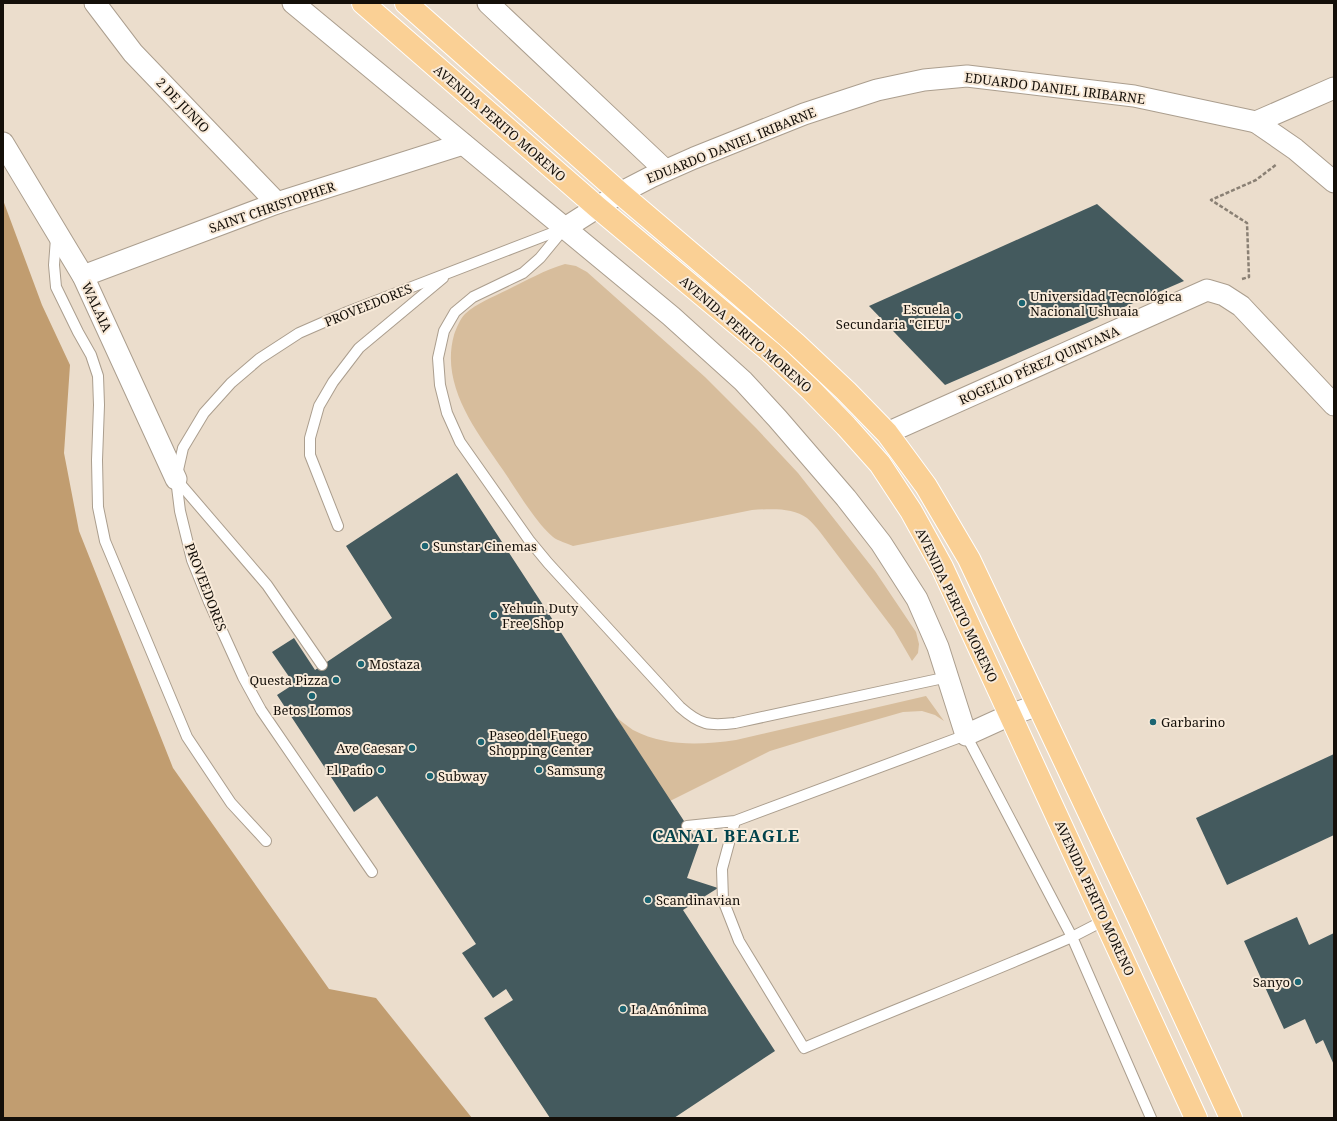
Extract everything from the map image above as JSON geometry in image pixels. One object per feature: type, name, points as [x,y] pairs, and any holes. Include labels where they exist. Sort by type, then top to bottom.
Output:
[{"type":"main road","name":"AVENIDA PERITO MORENO","points":[[363,3],[597,208],[773,354],[846,426],[880,464],[911,511],[942,567],[1196,1118]]},
{"type":"main road","name":"AVENIDA PERITO MORENO","points":[[406,3],[620,193],[795,343],[846,391],[887,433],[926,486],[969,559],[1136,912],[1231,1118]]},
{"type":"street","name":"2 DE JUNIO","points":[[95,3],[133,53],[277,203]]},
{"type":"street","points":[[488,3],[665,170]]},
{"type":"street","points":[[303,6],[463,144],[672,316],[743,381],[827,476],[881,543],[917,599],[938,647],[966,735],[1010,715],[1038,705]]},
{"type":"street","name":"EDUARDO DANIEL IRIBARNE","points":[[565,228],[620,193],[665,170],[694,158],[804,114],[877,90],[924,80],[967,76],[1134,96],[1256,122]]},
{"type":"street","points":[[1256,122],[1334,88]]},
{"type":"street","points":[[1256,122],[1296,149],[1334,182]]},
{"type":"street","name":"WALAIA","points":[[3,143],[83,276],[176,479]]},
{"type":"street","name":"SAINT CHRISTOPHER","points":[[83,276],[277,203],[463,144]]},
{"type":"street","points":[[1207,290],[1224,295],[1241,306],[1334,405]]},
{"type":"street","name":"ROGELIO PÉREZ QUINTANA","points":[[887,433],[1207,290]]},
{"type":"lane","points":[[565,228],[540,258],[523,273],[473,297],[455,312],[444,331],[438,358],[440,384],[446,413],[460,442],[548,563],[680,707],[693,718],[706,724],[720,725],[735,723],[948,676]]},
{"type":"lane","name":"PROVEEDORES","points":[[372,872],[261,710],[243,678],[209,602],[192,560],[180,511],[176,479],[183,448],[204,413],[231,383],[259,359],[299,333],[347,312],[565,228]]},
{"type":"lane","points":[[57,234],[54,266],[56,287],[91,355],[98,376],[98,507],[105,541],[187,737],[231,803],[266,841]]},
{"type":"lane","points":[[338,526],[310,455],[310,438],[319,406],[333,382],[358,348],[451,272]]},
{"type":"lane","points":[[176,479],[267,585],[322,665]]},
{"type":"lane","points":[[687,826],[735,821],[966,735],[1072,937],[1151,1118]]},
{"type":"lane","points":[[735,821],[722,869],[723,900],[739,941],[804,1048],[902,1006],[1007,965],[1072,937],[1105,920]]},
{"type":"path","points":[[1207,290],[1249,277],[1247,223],[1211,200],[1256,180],[1296,149]]},
{"type":"shaded area","points":[[3,200],[42,305],[70,365],[64,453],[79,531],[173,768],[329,989],[376,998],[472,1118],[3,1118]]},
{"type":"shaded area","points":[[565,264],[576,266],[587,272],[705,377],[798,473],[875,571],[916,632],[919,644],[918,653],[912,661],[894,630],[820,532],[807,518],[801,514],[788,510],[752,510],[573,546],[555,538],[540,523],[526,505],[482,439],[463,407],[456,389],[452,372],[451,354],[457,327],[463,316],[470,310],[485,300],[550,269]]},
{"type":"shaded area","points":[[926,696],[944,721],[935,715],[922,711],[903,712],[816,737],[770,751],[670,801],[616,717],[633,730],[645,736],[671,742],[697,744],[736,740]]},
{"type":"building","points":[[1097,204],[1184,281],[945,385],[869,306]]},
{"type":"building","points":[[457,473],[699,844],[687,878],[718,888],[683,910],[775,1051],[674,1118],[550,1118],[484,1018],[513,1000],[506,989],[493,998],[462,953],[476,944],[377,796],[354,812],[277,695],[294,684],[272,652],[294,638],[315,670],[392,618],[346,546]]},
{"type":"building","points":[[1334,754],[1334,835],[1227,885],[1196,818]]},
{"type":"building","name":"Sanyo","points":[[1297,917],[1309,945],[1334,933],[1334,1065],[1323,1040],[1316,1044],[1305,1019],[1284,1029],[1244,941]]},
{"type":"place","name":"Universidad Tecnológica Nacional Ushuaia","points":[[1022,303]]},
{"type":"place","name":"Escuela Secundaria \"CIEU\"","points":[[958,316]]},
{"type":"place","name":"Sunstar Cinemas","points":[[425,546]]},
{"type":"place","name":"Yehuin Duty Free Shop","points":[[494,615]]},
{"type":"place","name":"Mostaza","points":[[361,664]]},
{"type":"place","name":"Questa Pizza","points":[[336,680]]},
{"type":"place","name":"Betos Lomos","points":[[312,696]]},
{"type":"place","name":"Garbarino","points":[[1153,722]]},
{"type":"place","name":"Paseo del Fuego Shopping Center","points":[[481,742]]},
{"type":"place","name":"Ave Caesar","points":[[412,748]]},
{"type":"place","name":"El Patio","points":[[381,770]]},
{"type":"place","name":"Samsung","points":[[539,770]]},
{"type":"place","name":"Subway","points":[[430,776]]},
{"type":"place","name":"Scandinavian","points":[[648,900]]},
{"type":"place","name":"Sanyo","points":[[1298,982]]},
{"type":"place","name":"La Anónima","points":[[623,1009]]},
{"type":"district","name":"CANAL BEAGLE","points":[[726,835]]}]
